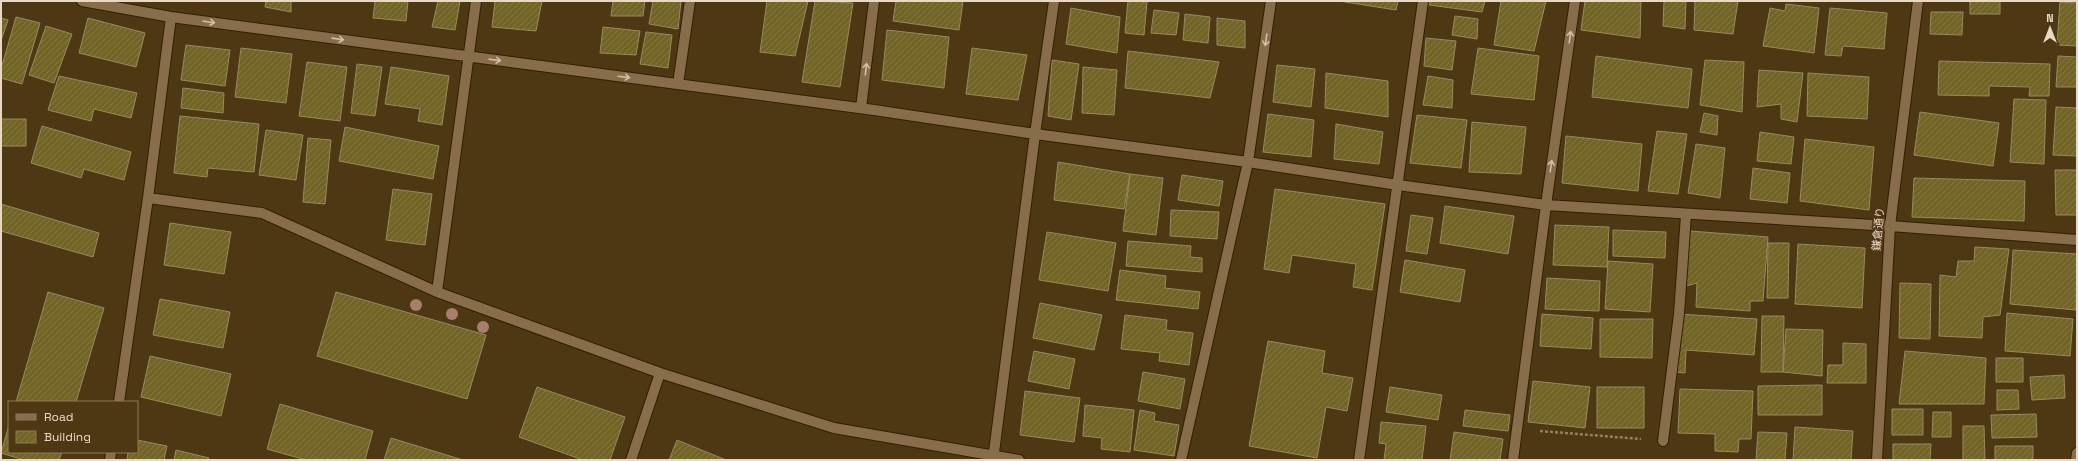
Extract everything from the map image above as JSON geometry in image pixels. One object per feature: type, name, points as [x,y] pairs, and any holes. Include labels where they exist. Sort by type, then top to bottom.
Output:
[{"type":"street","points":[[82,1],[112,4],[171,17],[861,108],[1035,134],[1248,162],[1398,185],[1546,205],[1686,215],[1890,226],[2077,240]]},
{"type":"street","points":[[437,292],[476,1]]},
{"type":"street","points":[[678,84],[690,1]]},
{"type":"street","points":[[861,108],[874,1]]},
{"type":"street","points":[[993,458],[1035,134],[1054,1]]},
{"type":"street","points":[[1181,460],[1248,162],[1271,1]]},
{"type":"street","points":[[1359,460],[1423,1]]},
{"type":"street","points":[[1513,460],[1546,205],[1575,1]]},
{"type":"street","name":"鎌倉通り","points":[[1877,460],[1890,226],[1918,1]]},
{"type":"street","points":[[119,401],[148,198],[171,17]]},
{"type":"street","points":[[148,198],[262,213],[437,292],[660,373],[834,428],[993,458],[1019,460]]},
{"type":"street","points":[[1663,441],[1679,314],[1686,215]]},
{"type":"street","points":[[631,460],[660,373]]},
{"type":"street","points":[[2076,460],[2077,453]]},
{"type":"path","points":[[1518,430],[1663,441]]},
{"type":"building","points":[[266,1],[291,1],[291,12],[265,7]]},
{"type":"building","points":[[375,1],[408,1],[406,21],[373,18]]},
{"type":"building","points":[[438,1],[460,1],[455,30],[432,27]]},
{"type":"building","points":[[495,1],[542,1],[536,31],[492,27]]},
{"type":"building","points":[[613,1],[645,1],[643,16],[611,16]]},
{"type":"building","points":[[653,1],[681,1],[678,29],[649,24]]},
{"type":"building","points":[[767,1],[808,1],[795,56],[760,52]]},
{"type":"building","points":[[815,1],[853,3],[840,87],[802,82]]},
{"type":"building","points":[[896,1],[963,1],[959,30],[893,21]]},
{"type":"building","points":[[1128,1],[1147,2],[1144,35],[1125,33]]},
{"type":"building","points":[[1339,1],[1398,1],[1396,10]]},
{"type":"building","points":[[1429,1],[1485,1],[1482,12],[1429,5]]},
{"type":"building","points":[[1501,1],[1546,1],[1534,51],[1494,45]]},
{"type":"building","points":[[1585,1],[1641,1],[1640,38],[1581,30]]},
{"type":"building","points":[[1664,1],[1686,1],[1685,29],[1663,26]]},
{"type":"building","points":[[1695,1],[1738,1],[1733,34],[1694,30]]},
{"type":"building","points":[[1970,1],[2000,1],[2000,14],[1970,14]]},
{"type":"building","points":[[2060,2],[2077,3],[2077,46],[2057,45]]},
{"type":"building","points":[[1786,4],[1819,8],[1814,53],[1763,46],[1770,8],[1785,11]]},
{"type":"building","points":[[1071,8],[1120,17],[1117,53],[1066,44]]},
{"type":"building","points":[[1830,8],[1887,13],[1884,49],[1843,46],[1841,56],[1825,55]]},
{"type":"building","points":[[1154,10],[1179,13],[1176,35],[1151,33]]},
{"type":"building","points":[[1931,12],[1963,12],[1962,35],[1930,34]]},
{"type":"building","points":[[1185,14],[1210,17],[1208,43],[1183,40]]},
{"type":"building","points":[[1455,16],[1478,19],[1477,39],[1452,35]]},
{"type":"building","points":[[16,17],[40,23],[22,84],[1,78],[1,69]]},
{"type":"building","points":[[1,18],[8,20],[1,41]]},
{"type":"building","points":[[88,18],[145,33],[136,67],[79,53]]},
{"type":"building","points":[[1217,18],[1245,21],[1245,48],[1217,45]]},
{"type":"building","points":[[46,26],[72,34],[54,83],[29,75]]},
{"type":"building","points":[[603,27],[640,31],[636,55],[600,53]]},
{"type":"building","points":[[887,30],[949,37],[944,88],[882,80]]},
{"type":"building","points":[[646,32],[672,35],[668,68],[640,64]]},
{"type":"building","points":[[1426,38],[1456,41],[1452,70],[1424,66]]},
{"type":"building","points":[[186,45],[230,50],[225,86],[181,80]]},
{"type":"building","points":[[241,48],[292,54],[286,103],[235,97]]},
{"type":"building","points":[[972,48],[1027,55],[1018,100],[966,94]]},
{"type":"building","points":[[1478,48],[1539,56],[1534,100],[1471,94]]},
{"type":"building","points":[[1128,51],[1219,62],[1210,98],[1125,88]]},
{"type":"building","points":[[1596,56],[1692,69],[1688,108],[1592,97]]},
{"type":"building","points":[[2058,56],[2077,57],[2077,87],[2056,87]]},
{"type":"building","points":[[1052,60],[1079,64],[1071,120],[1048,116]]},
{"type":"building","points":[[1705,60],[1744,62],[1742,112],[1700,105]]},
{"type":"building","points":[[1939,61],[2050,64],[2049,96],[2029,96],[2030,87],[1989,86],[1989,96],[1938,95]]},
{"type":"building","points":[[307,62],[347,67],[340,121],[299,116]]},
{"type":"building","points":[[357,64],[382,67],[375,116],[351,113]]},
{"type":"building","points":[[1277,65],[1315,69],[1311,107],[1273,102]]},
{"type":"building","points":[[391,67],[449,76],[442,125],[418,121],[420,109],[385,104]]},
{"type":"building","points":[[1083,67],[1117,70],[1114,115],[1082,113]]},
{"type":"building","points":[[1759,70],[1803,73],[1797,122],[1781,119],[1781,104],[1757,107]]},
{"type":"building","points":[[1326,73],[1388,81],[1388,117],[1325,108]]},
{"type":"building","points":[[1808,73],[1869,77],[1867,119],[1807,116]]},
{"type":"building","points":[[59,76],[137,93],[131,118],[94,109],[91,121],[48,110]]},
{"type":"building","points":[[1428,76],[1453,80],[1452,108],[1423,105]]},
{"type":"building","points":[[183,88],[224,93],[223,113],[181,108]]},
{"type":"building","points":[[2014,99],[2046,100],[2044,164],[2010,162]]},
{"type":"building","points":[[2056,107],[2077,108],[2077,156],[2053,155]]},
{"type":"building","points":[[1920,112],[1999,123],[1993,166],[1914,155]]},
{"type":"building","points":[[1704,113],[1718,116],[1717,135],[1700,132]]},
{"type":"building","points":[[1268,114],[1314,120],[1311,157],[1263,152]]},
{"type":"building","points":[[1417,115],[1467,120],[1461,168],[1410,163]]},
{"type":"building","points":[[180,116],[259,124],[254,172],[208,168],[207,177],[174,173]]},
{"type":"building","points":[[1,119],[26,119],[26,146],[1,146]]},
{"type":"building","points":[[1472,122],[1526,127],[1521,174],[1469,172]]},
{"type":"building","points":[[1336,124],[1383,132],[1379,164],[1334,159]]},
{"type":"building","points":[[42,126],[131,152],[124,180],[84,169],[81,178],[31,163]]},
{"type":"building","points":[[345,127],[439,146],[433,179],[339,161]]},
{"type":"building","points":[[266,130],[303,135],[296,180],[259,175]]},
{"type":"building","points":[[1657,131],[1687,134],[1678,194],[1648,191]]},
{"type":"building","points":[[1760,132],[1794,137],[1791,164],[1757,161]]},
{"type":"building","points":[[1566,136],[1642,144],[1638,191],[1562,183]]},
{"type":"building","points":[[308,138],[331,140],[325,204],[303,202]]},
{"type":"building","points":[[1805,139],[1874,147],[1869,210],[1800,201]]},
{"type":"building","points":[[1696,144],[1725,148],[1720,198],[1688,193]]},
{"type":"building","points":[[1058,162],[1130,174],[1124,209],[1054,200]]},
{"type":"building","points":[[1753,168],[1790,173],[1787,203],[1750,199]]},
{"type":"building","points":[[2055,170],[2077,170],[2077,215],[2056,215]]},
{"type":"building","points":[[1130,174],[1163,178],[1156,235],[1123,231]]},
{"type":"building","points":[[1182,175],[1223,181],[1219,206],[1178,200]]},
{"type":"building","points":[[1914,178],[2025,181],[2024,221],[1912,217]]},
{"type":"building","points":[[393,189],[432,194],[425,245],[386,240]]},
{"type":"building","points":[[1275,189],[1385,204],[1372,290],[1353,287],[1356,264],[1292,255],[1289,273],[1264,269]]},
{"type":"building","points":[[1,204],[99,233],[93,257],[1,231]]},
{"type":"building","points":[[1445,206],[1514,216],[1508,254],[1440,243]]},
{"type":"building","points":[[1171,210],[1219,212],[1217,239],[1170,236]]},
{"type":"building","points":[[1411,215],[1433,218],[1427,254],[1406,251]]},
{"type":"building","points":[[170,223],[231,232],[224,274],[164,265]]},
{"type":"building","points":[[1555,225],[1609,227],[1607,267],[1553,265]]},
{"type":"building","points":[[1613,230],[1666,232],[1665,258],[1613,256]]},
{"type":"building","points":[[1690,231],[1768,237],[1763,301],[1750,301],[1750,311],[1696,307],[1697,283],[1686,286]]},
{"type":"building","points":[[1047,232],[1116,243],[1108,291],[1039,280]]},
{"type":"building","points":[[1128,241],[1191,246],[1190,257],[1202,258],[1202,272],[1126,266]]},
{"type":"building","points":[[1768,243],[1789,243],[1788,298],[1767,298]]},
{"type":"building","points":[[1798,244],[1865,248],[1862,308],[1795,304]]},
{"type":"building","points":[[1975,247],[2009,249],[2000,315],[1983,317],[1982,338],[1939,336],[1940,275],[1956,277],[1958,261],[1974,261]]},
{"type":"building","points":[[2013,250],[2077,254],[2076,310],[2010,304]]},
{"type":"building","points":[[1405,260],[1465,270],[1460,302],[1400,292]]},
{"type":"building","points":[[1608,261],[1653,264],[1650,312],[1605,309]]},
{"type":"building","points":[[1120,270],[1166,276],[1165,288],[1200,292],[1198,309],[1116,300]]},
{"type":"building","points":[[1547,278],[1600,281],[1599,311],[1545,309]]},
{"type":"building","points":[[1900,283],[1931,284],[1930,339],[1899,338]]},
{"type":"building","points":[[48,292],[104,308],[76,401],[16,401]]},
{"type":"building","points":[[336,292],[486,335],[467,399],[317,356]]},
{"type":"building","points":[[160,299],[230,312],[223,348],[153,335]]},
{"type":"building","points":[[1040,303],[1102,315],[1094,350],[1033,338]]},
{"type":"building","points":[[2007,313],[2073,319],[2070,356],[2005,351]]},
{"type":"building","points":[[1542,314],[1593,318],[1591,349],[1540,346]]},
{"type":"building","points":[[1679,314],[1757,319],[1754,355],[1686,350],[1685,373],[1675,372]]},
{"type":"building","points":[[1125,315],[1167,320],[1166,330],[1193,333],[1189,365],[1159,361],[1160,353],[1121,349]]},
{"type":"building","points":[[1762,316],[1784,316],[1783,372],[1761,372]]},
{"type":"building","points":[[1600,319],[1653,319],[1652,358],[1600,357]]},
{"type":"building","points":[[1786,329],[1823,330],[1822,376],[1783,372]]},
{"type":"building","points":[[1268,341],[1325,351],[1322,373],[1353,378],[1347,411],[1326,407],[1317,458],[1249,446]]},
{"type":"building","points":[[1843,343],[1866,344],[1866,383],[1827,383],[1828,365],[1843,365]]},
{"type":"building","points":[[1034,351],[1075,359],[1069,389],[1028,381]]},
{"type":"building","points":[[1905,351],[1986,358],[1984,404],[1899,404]]},
{"type":"building","points":[[150,356],[231,374],[221,416],[141,397]]},
{"type":"building","points":[[1996,358],[2023,358],[2023,382],[1996,382]]},
{"type":"building","points":[[1143,372],[1185,379],[1180,409],[1138,401]]},
{"type":"building","points":[[2064,375],[2065,398],[2032,400],[2030,377]]},
{"type":"building","points":[[1533,381],[1590,387],[1585,428],[1528,422]]},
{"type":"building","points":[[1822,385],[1822,415],[1758,415],[1758,386]]},
{"type":"building","points":[[537,387],[625,417],[610,460],[583,460],[519,437]]},
{"type":"building","points":[[1390,387],[1442,395],[1438,420],[1386,412]]},
{"type":"building","points":[[1597,387],[1644,387],[1644,428],[1597,428]]},
{"type":"building","points":[[1680,389],[1753,391],[1751,439],[1739,439],[1738,452],[1715,451],[1715,434],[1678,433]]},
{"type":"building","points":[[1997,390],[2018,390],[2019,409],[1997,410]]},
{"type":"building","points":[[1025,391],[1080,398],[1074,442],[1020,435]]},
{"type":"building","points":[[280,404],[373,431],[365,460],[306,460],[267,449]]},
{"type":"building","points":[[1085,405],[1134,410],[1130,452],[1101,449],[1102,438],[1083,436]]},
{"type":"building","points":[[1892,409],[1923,409],[1923,435],[1892,435]]},
{"type":"building","points":[[1140,410],[1155,413],[1154,421],[1179,425],[1174,456],[1134,450]]},
{"type":"building","points":[[1465,410],[1510,415],[1508,431],[1463,426]]},
{"type":"building","points":[[1933,412],[1951,412],[1951,437],[1932,437]]},
{"type":"building","points":[[2036,414],[2037,437],[1992,438],[1991,415]]},
{"type":"building","points":[[1381,422],[1426,426],[1422,460],[1384,460],[1386,444],[1379,443]]},
{"type":"building","points":[[1963,426],[1984,426],[1985,460],[1963,460]]},
{"type":"building","points":[[1795,427],[1853,431],[1851,460],[1793,460]]},
{"type":"building","points":[[8,428],[8,453],[62,453],[59,460],[24,460],[1,453]]},
{"type":"building","points":[[1454,432],[1503,439],[1500,460],[1450,460]]},
{"type":"building","points":[[1758,432],[1787,433],[1785,460],[1756,460]]},
{"type":"building","points":[[391,438],[463,460],[384,460]]},
{"type":"building","points":[[138,440],[167,446],[164,460],[127,460],[128,453],[138,453]]},
{"type":"building","points":[[677,440],[726,460],[669,460]]},
{"type":"building","points":[[1893,444],[1931,444],[1930,460],[1893,460]]},
{"type":"building","points":[[1995,446],[2033,446],[2033,460],[1995,460]]},
{"type":"building","points":[[176,450],[209,458],[208,460],[174,460]]}]
